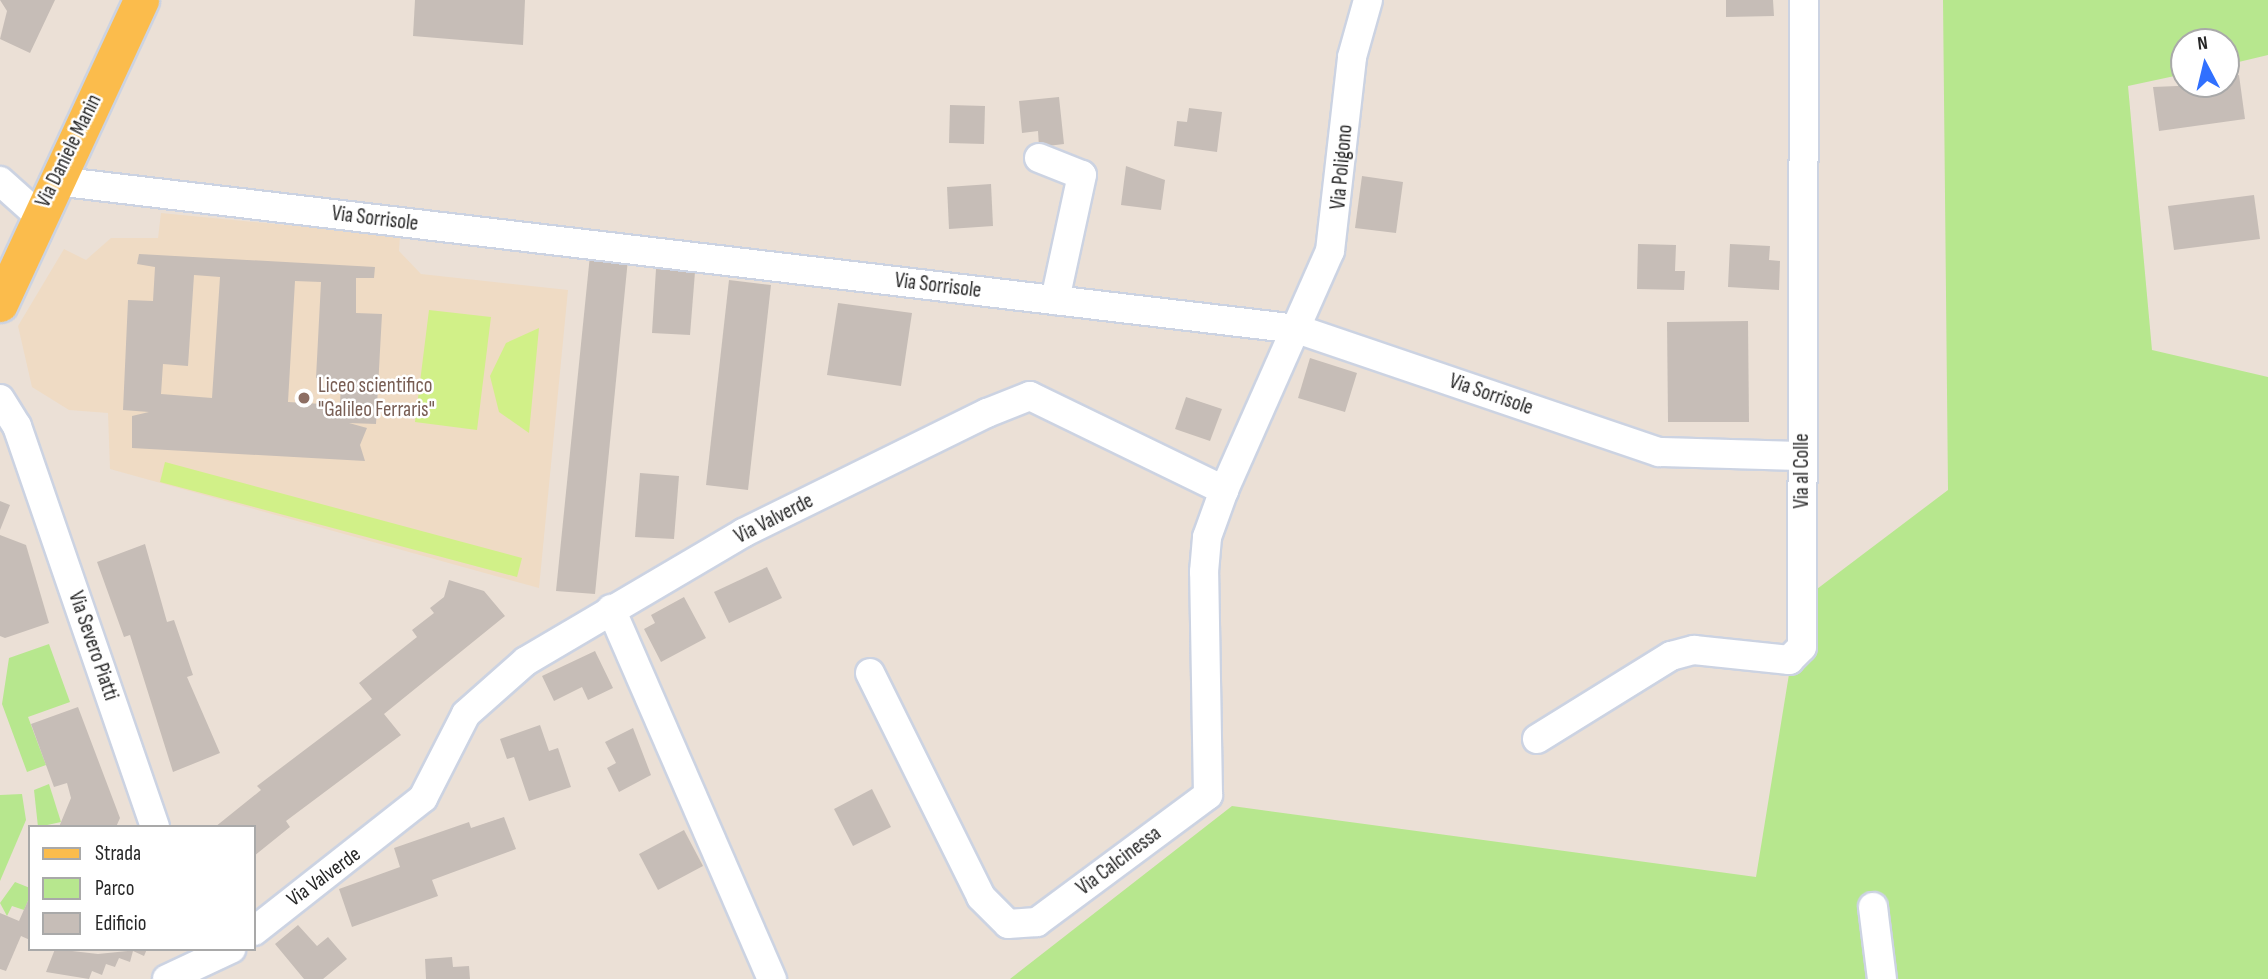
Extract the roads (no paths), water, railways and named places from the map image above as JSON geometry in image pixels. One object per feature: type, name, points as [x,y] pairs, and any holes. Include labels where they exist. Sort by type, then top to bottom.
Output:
[{"type":"main road","name":"Via Daniele Manin","points":[[0,304],[38,215],[141,0]]},
{"type":"street","name":"Via Poligono","points":[[1297,329],[1339,212],[1352,57],[1368,0]]},
{"type":"street","name":"Via al Colle","points":[[1537,739],[1671,656],[1694,650],[1789,660],[1802,648],[1804,0]]},
{"type":"street","points":[[1039,158],[1082,175],[1055,300]]},
{"type":"street","points":[[0,181],[38,215]]},
{"type":"street","name":"Via Sorrisole","points":[[56,181],[1297,329],[1659,452],[1802,456]]},
{"type":"street","points":[[1224,490],[1297,329]]},
{"type":"street","name":"Via Valverde","points":[[256,929],[423,798],[466,714],[493,686],[611,609],[743,533],[1030,396],[1224,490]]},
{"type":"street","name":"Via Severo Piatti","points":[[0,399],[17,426],[28,465],[154,825]]},
{"type":"street","name":"Via Severo Piatti","points":[[0,439],[28,465]]},
{"type":"street","name":"Via Calcinessa","points":[[870,673],[981,897],[1008,924],[1037,922],[1208,795],[1204,572],[1207,537],[1224,490]]},
{"type":"street","points":[[611,609],[772,979]]},
{"type":"street","points":[[1873,907],[1882,979]]},
{"type":"street","points":[[167,979],[205,965],[229,951]]},
{"type":"place","name":"Liceo scientifico \"Galileo Ferraris\"","points":[[304,398]]}]
